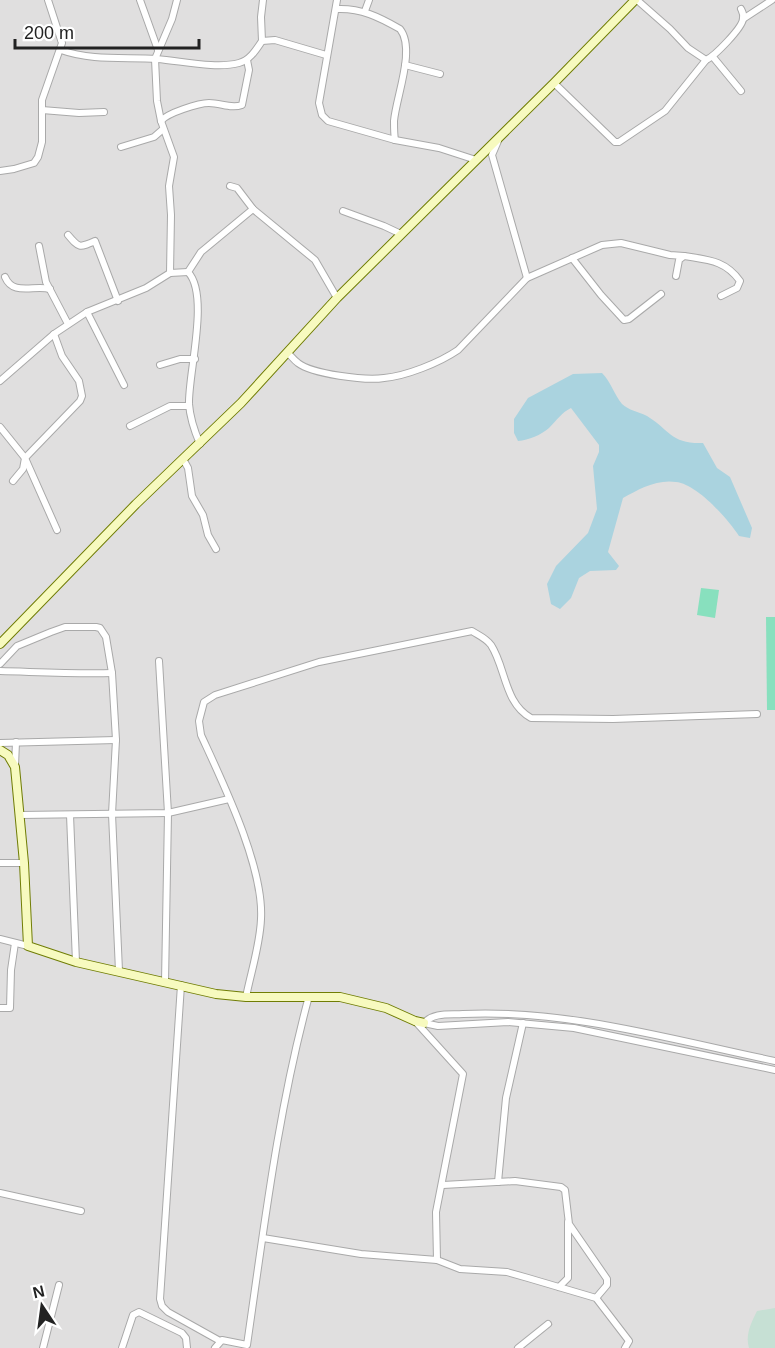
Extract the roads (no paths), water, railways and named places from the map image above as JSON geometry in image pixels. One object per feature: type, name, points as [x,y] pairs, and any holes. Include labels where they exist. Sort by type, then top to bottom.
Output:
[{"type":"street","points":[[0,171],[14,170],[34,163],[38,157],[42,142],[42,100],[62,43],[48,0]]},
{"type":"street","points":[[140,0],[158,50]]},
{"type":"street","points":[[170,273],[169,186],[174,157],[162,130],[157,101],[155,59],[164,41],[177,0]]},
{"type":"street","points":[[263,0],[261,30],[265,41]]},
{"type":"street","points":[[338,0],[326,55],[319,103],[322,115],[328,121],[394,140],[439,148],[476,160]]},
{"type":"street","points":[[365,11],[369,0]]},
{"type":"street","points":[[0,644],[86,554],[200,444],[288,353],[337,298],[636,0],[688,48],[706,60]]},
{"type":"street","points":[[743,19],[772,0]]},
{"type":"street","points":[[337,9],[352,8],[365,11],[400,29],[403,33],[406,48],[405,65],[394,122],[394,140]]},
{"type":"street","points":[[554,83],[615,142],[620,142],[665,111],[706,60],[713,57],[741,26],[743,19],[741,9]]},
{"type":"street","points":[[61,50],[77,56],[226,65],[247,60],[265,41]]},
{"type":"street","points":[[265,41],[292,44],[326,55]]},
{"type":"street","points":[[713,57],[741,91]]},
{"type":"street","points":[[161,121],[168,116],[207,103],[230,107],[242,105],[249,69],[247,60]]},
{"type":"street","points":[[405,65],[440,74]]},
{"type":"street","points":[[42,110],[79,113],[104,111]]},
{"type":"street","points":[[121,147],[154,137],[162,130]]},
{"type":"street","points":[[500,137],[492,155],[527,278]]},
{"type":"street","points":[[230,186],[237,188],[254,209],[315,260],[337,298]]},
{"type":"street","points":[[188,272],[201,252],[254,209]]},
{"type":"street","points":[[343,211],[401,234]]},
{"type":"street","points":[[68,235],[76,246],[95,241],[117,301]]},
{"type":"street","points":[[288,353],[305,367],[347,376],[387,378],[414,370],[447,357],[458,350],[527,278],[602,245],[621,243],[670,255],[718,261],[734,273],[740,281],[737,288],[721,296]]},
{"type":"street","points":[[39,246],[46,282],[68,324]]},
{"type":"street","points":[[676,276],[679,261],[684,255]]},
{"type":"street","points":[[572,258],[624,320],[629,319],[662,294]]},
{"type":"street","points":[[0,381],[54,334],[87,312],[158,282],[170,273],[188,272]]},
{"type":"street","points":[[188,272],[193,278],[198,327],[189,406],[193,427],[200,444]]},
{"type":"street","points":[[5,277],[9,286],[15,289],[37,287],[50,289]]},
{"type":"street","points":[[87,312],[124,385]]},
{"type":"street","points":[[13,481],[23,470],[25,458],[80,401],[82,396],[79,381],[62,357],[54,334]]},
{"type":"street","points":[[160,365],[180,359],[195,359]]},
{"type":"street","points":[[130,426],[170,406],[189,406]]},
{"type":"street","points":[[0,427],[25,458],[57,530]]},
{"type":"street","points":[[183,459],[188,468],[192,496],[203,515],[208,535],[216,549]]},
{"type":"street","points":[[0,664],[17,646],[65,627],[96,627],[100,628],[106,637],[112,673],[116,740],[112,814],[118,971]]},
{"type":"street","points":[[246,997],[261,921],[261,898],[242,829],[201,735],[199,721],[204,702],[215,695],[320,662],[471,631],[491,644],[511,695],[524,714],[531,718],[613,719],[757,714]]},
{"type":"street","points":[[159,661],[168,813],[165,982]]},
{"type":"street","points":[[0,671],[41,671],[62,674],[112,673]]},
{"type":"street","points":[[0,743],[116,740]]},
{"type":"street","points":[[16,742],[15,767],[24,864],[28,946]]},
{"type":"street","points":[[0,750],[8,755],[15,767]]},
{"type":"street","points":[[20,815],[168,813],[229,799]]},
{"type":"street","points":[[70,815],[76,962]]},
{"type":"street","points":[[0,863],[24,864]]},
{"type":"street","points":[[0,939],[76,962],[216,994],[246,997],[340,998],[365,1002],[420,1022],[438,1026],[523,1023],[574,1028],[775,1070]]},
{"type":"street","points":[[0,1008],[10,1008],[11,970],[15,943]]},
{"type":"street","points":[[181,985],[160,1299],[162,1306],[168,1312],[220,1341],[247,1345],[282,1111],[296,1043],[309,996]]},
{"type":"street","points":[[420,1022],[437,1015],[508,1013],[538,1015],[575,1020],[775,1061]]},
{"type":"street","points":[[420,1022],[463,1074],[436,1212],[437,1260]]},
{"type":"street","points":[[498,1182],[506,1098],[523,1023]]},
{"type":"street","points":[[442,1185],[515,1181],[561,1187],[566,1194],[568,1278],[559,1287]]},
{"type":"street","points":[[0,1192],[81,1211]]},
{"type":"street","points":[[568,1222],[607,1279],[607,1285],[596,1299]]},
{"type":"street","points":[[263,1238],[361,1254],[437,1260],[460,1269],[507,1272],[559,1287],[596,1299],[628,1341],[625,1348]]},
{"type":"street","points":[[43,1348],[59,1285]]},
{"type":"street","points":[[122,1348],[133,1315],[139,1312],[182,1333],[186,1338],[187,1348]]},
{"type":"street","points":[[518,1348],[548,1324]]},
{"type":"street","points":[[215,1348],[220,1341]]},
{"type":"water","points":[[602,373],[624,406],[647,416],[678,439],[703,443],[717,468],[730,477],[752,528],[750,538],[739,536],[711,503],[684,484],[669,481],[642,488],[623,498],[608,552],[619,566],[616,570],[590,571],[579,578],[571,598],[560,609],[551,604],[547,584],[556,566],[588,533],[597,509],[593,466],[599,452],[599,445],[571,408],[546,431],[535,437],[518,441],[514,433],[514,419],[528,398],[573,374]]}]
